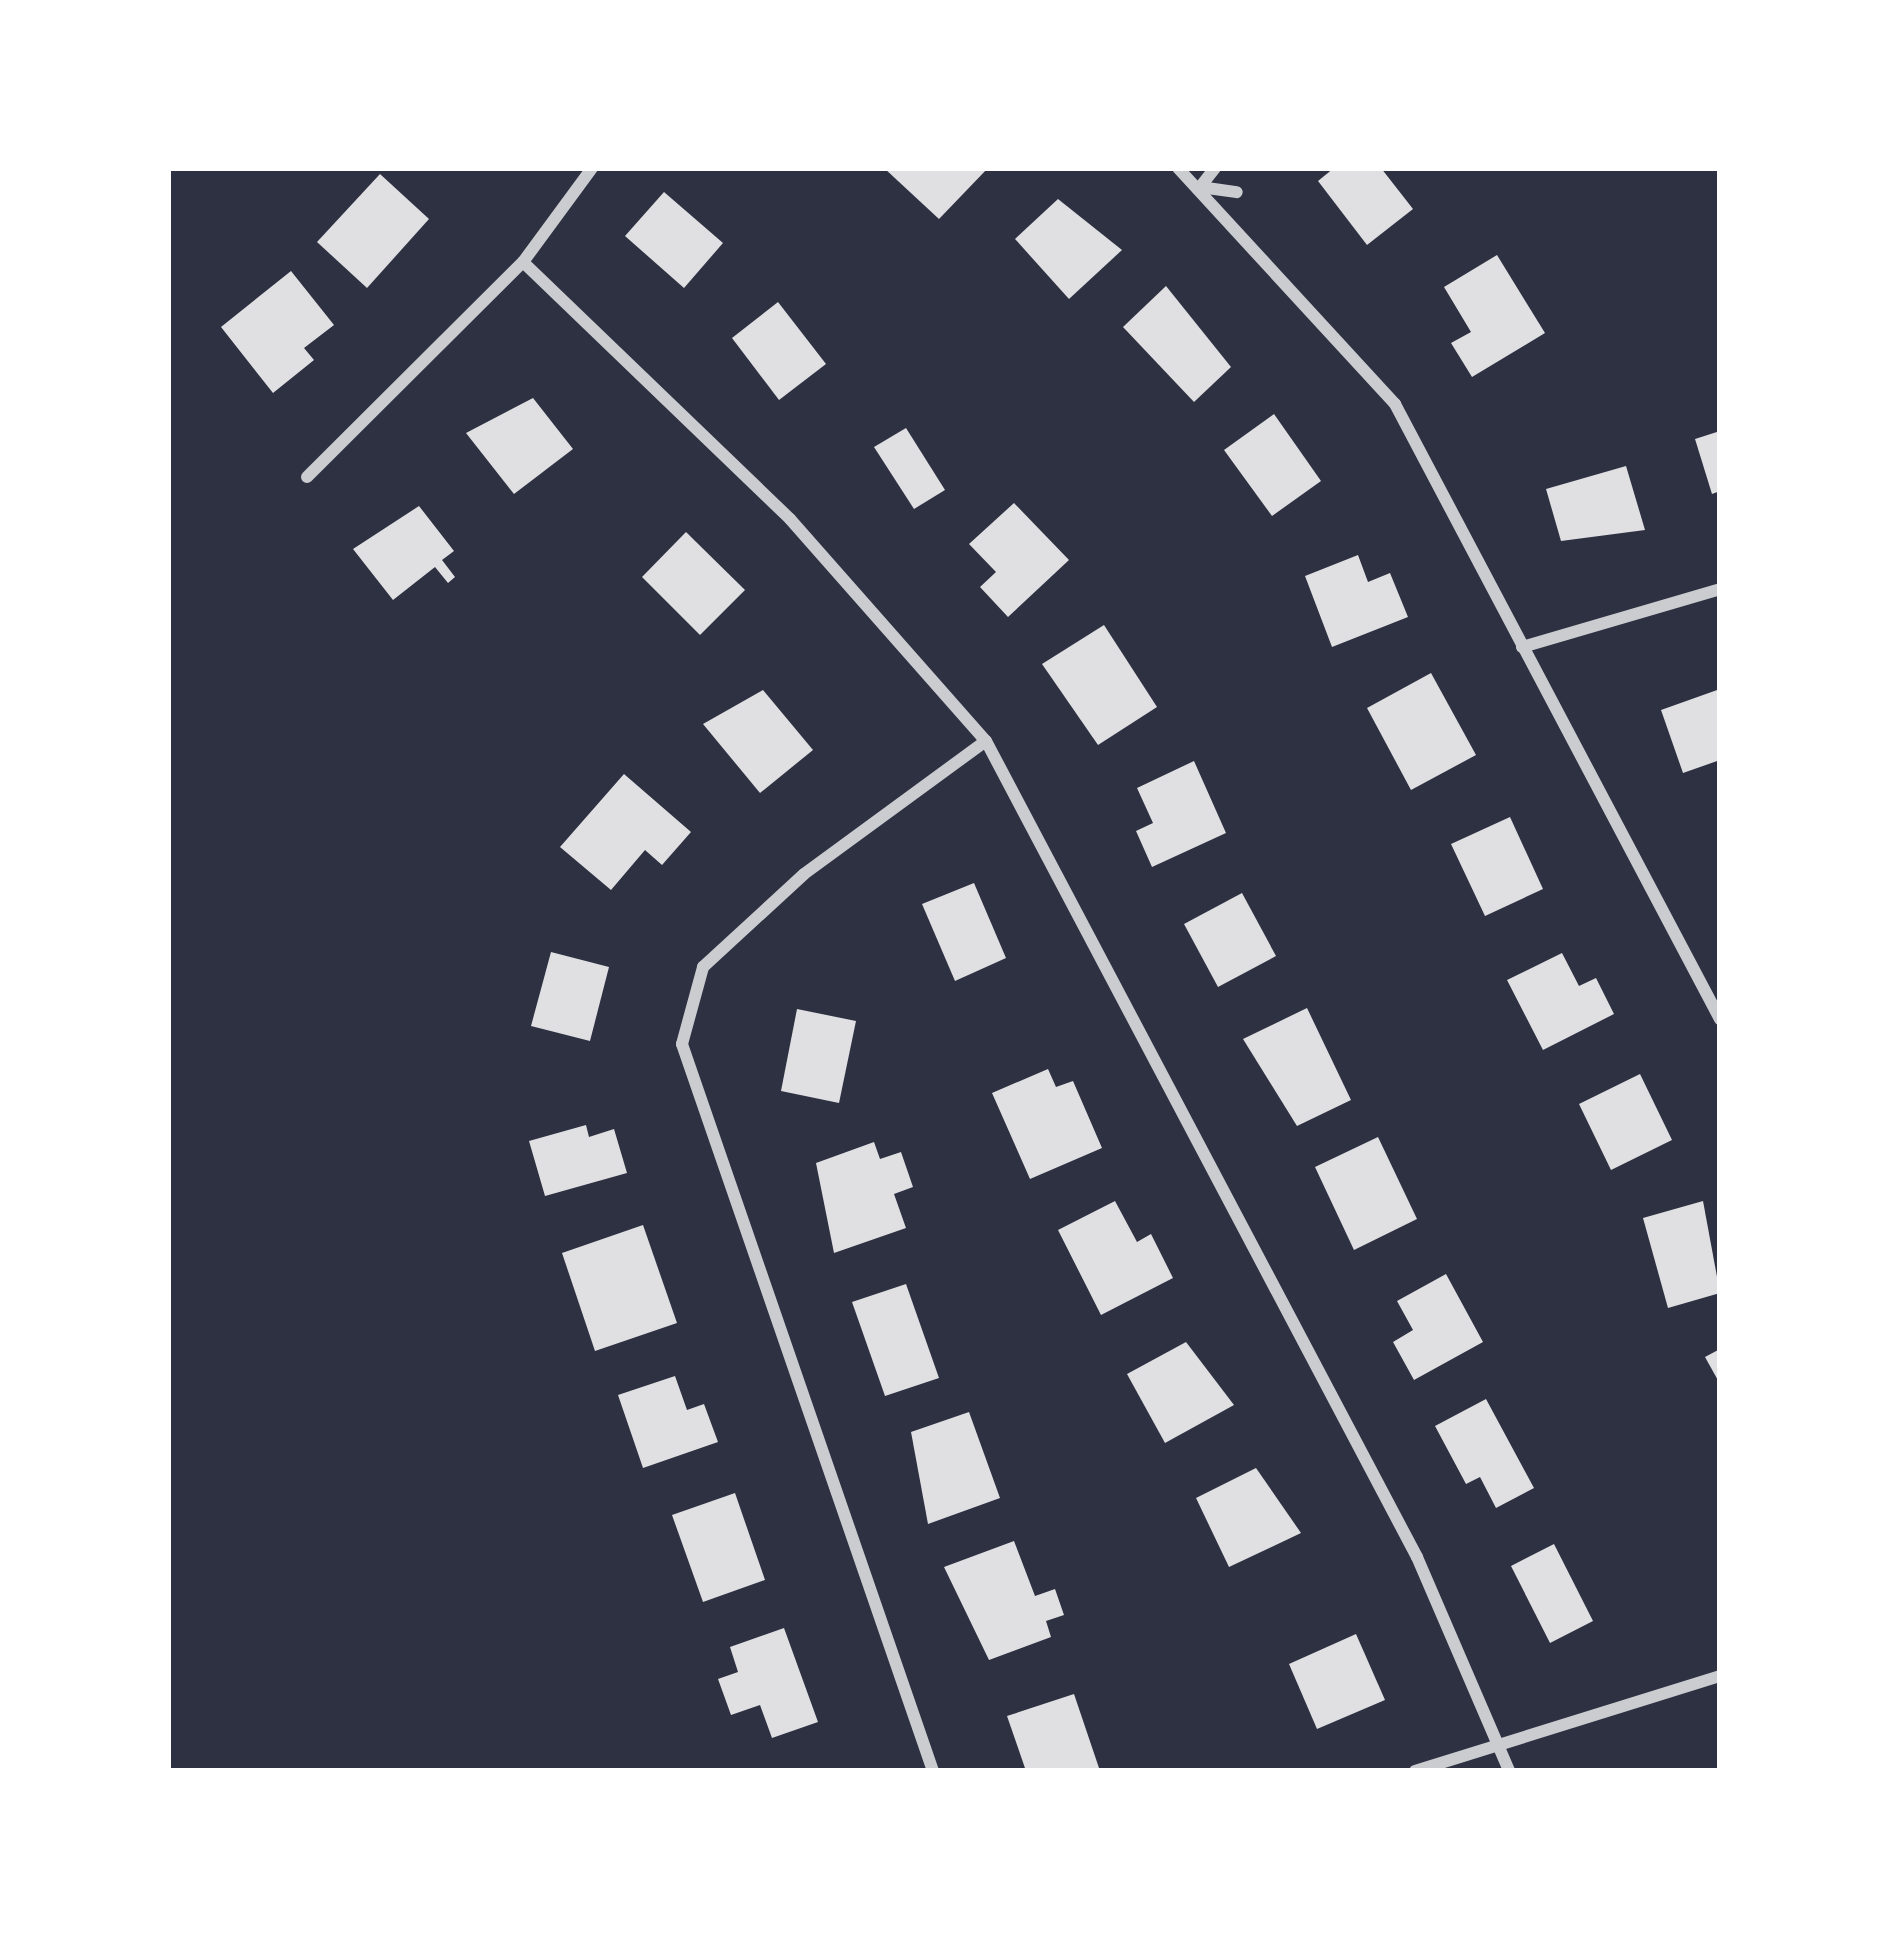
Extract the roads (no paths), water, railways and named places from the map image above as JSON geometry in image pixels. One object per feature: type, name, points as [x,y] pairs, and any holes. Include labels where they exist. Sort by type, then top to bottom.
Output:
[{"type":"street","points":[[307,477],[523,262],[592,168]]},
{"type":"street","points":[[1178,168],[1394,404],[1720,1019]]},
{"type":"street","points":[[1200,187],[1215,168]]},
{"type":"street","points":[[1200,187],[1237,192]]},
{"type":"street","points":[[523,262],[790,519],[986,741],[1322,1369],[1501,1745],[1509,1771]]},
{"type":"street","points":[[1522,647],[1720,590]]},
{"type":"street","points":[[933,1771],[682,1044],[703,967],[804,874],[986,741]]},
{"type":"street","points":[[1415,1771],[1720,1676]]}]
